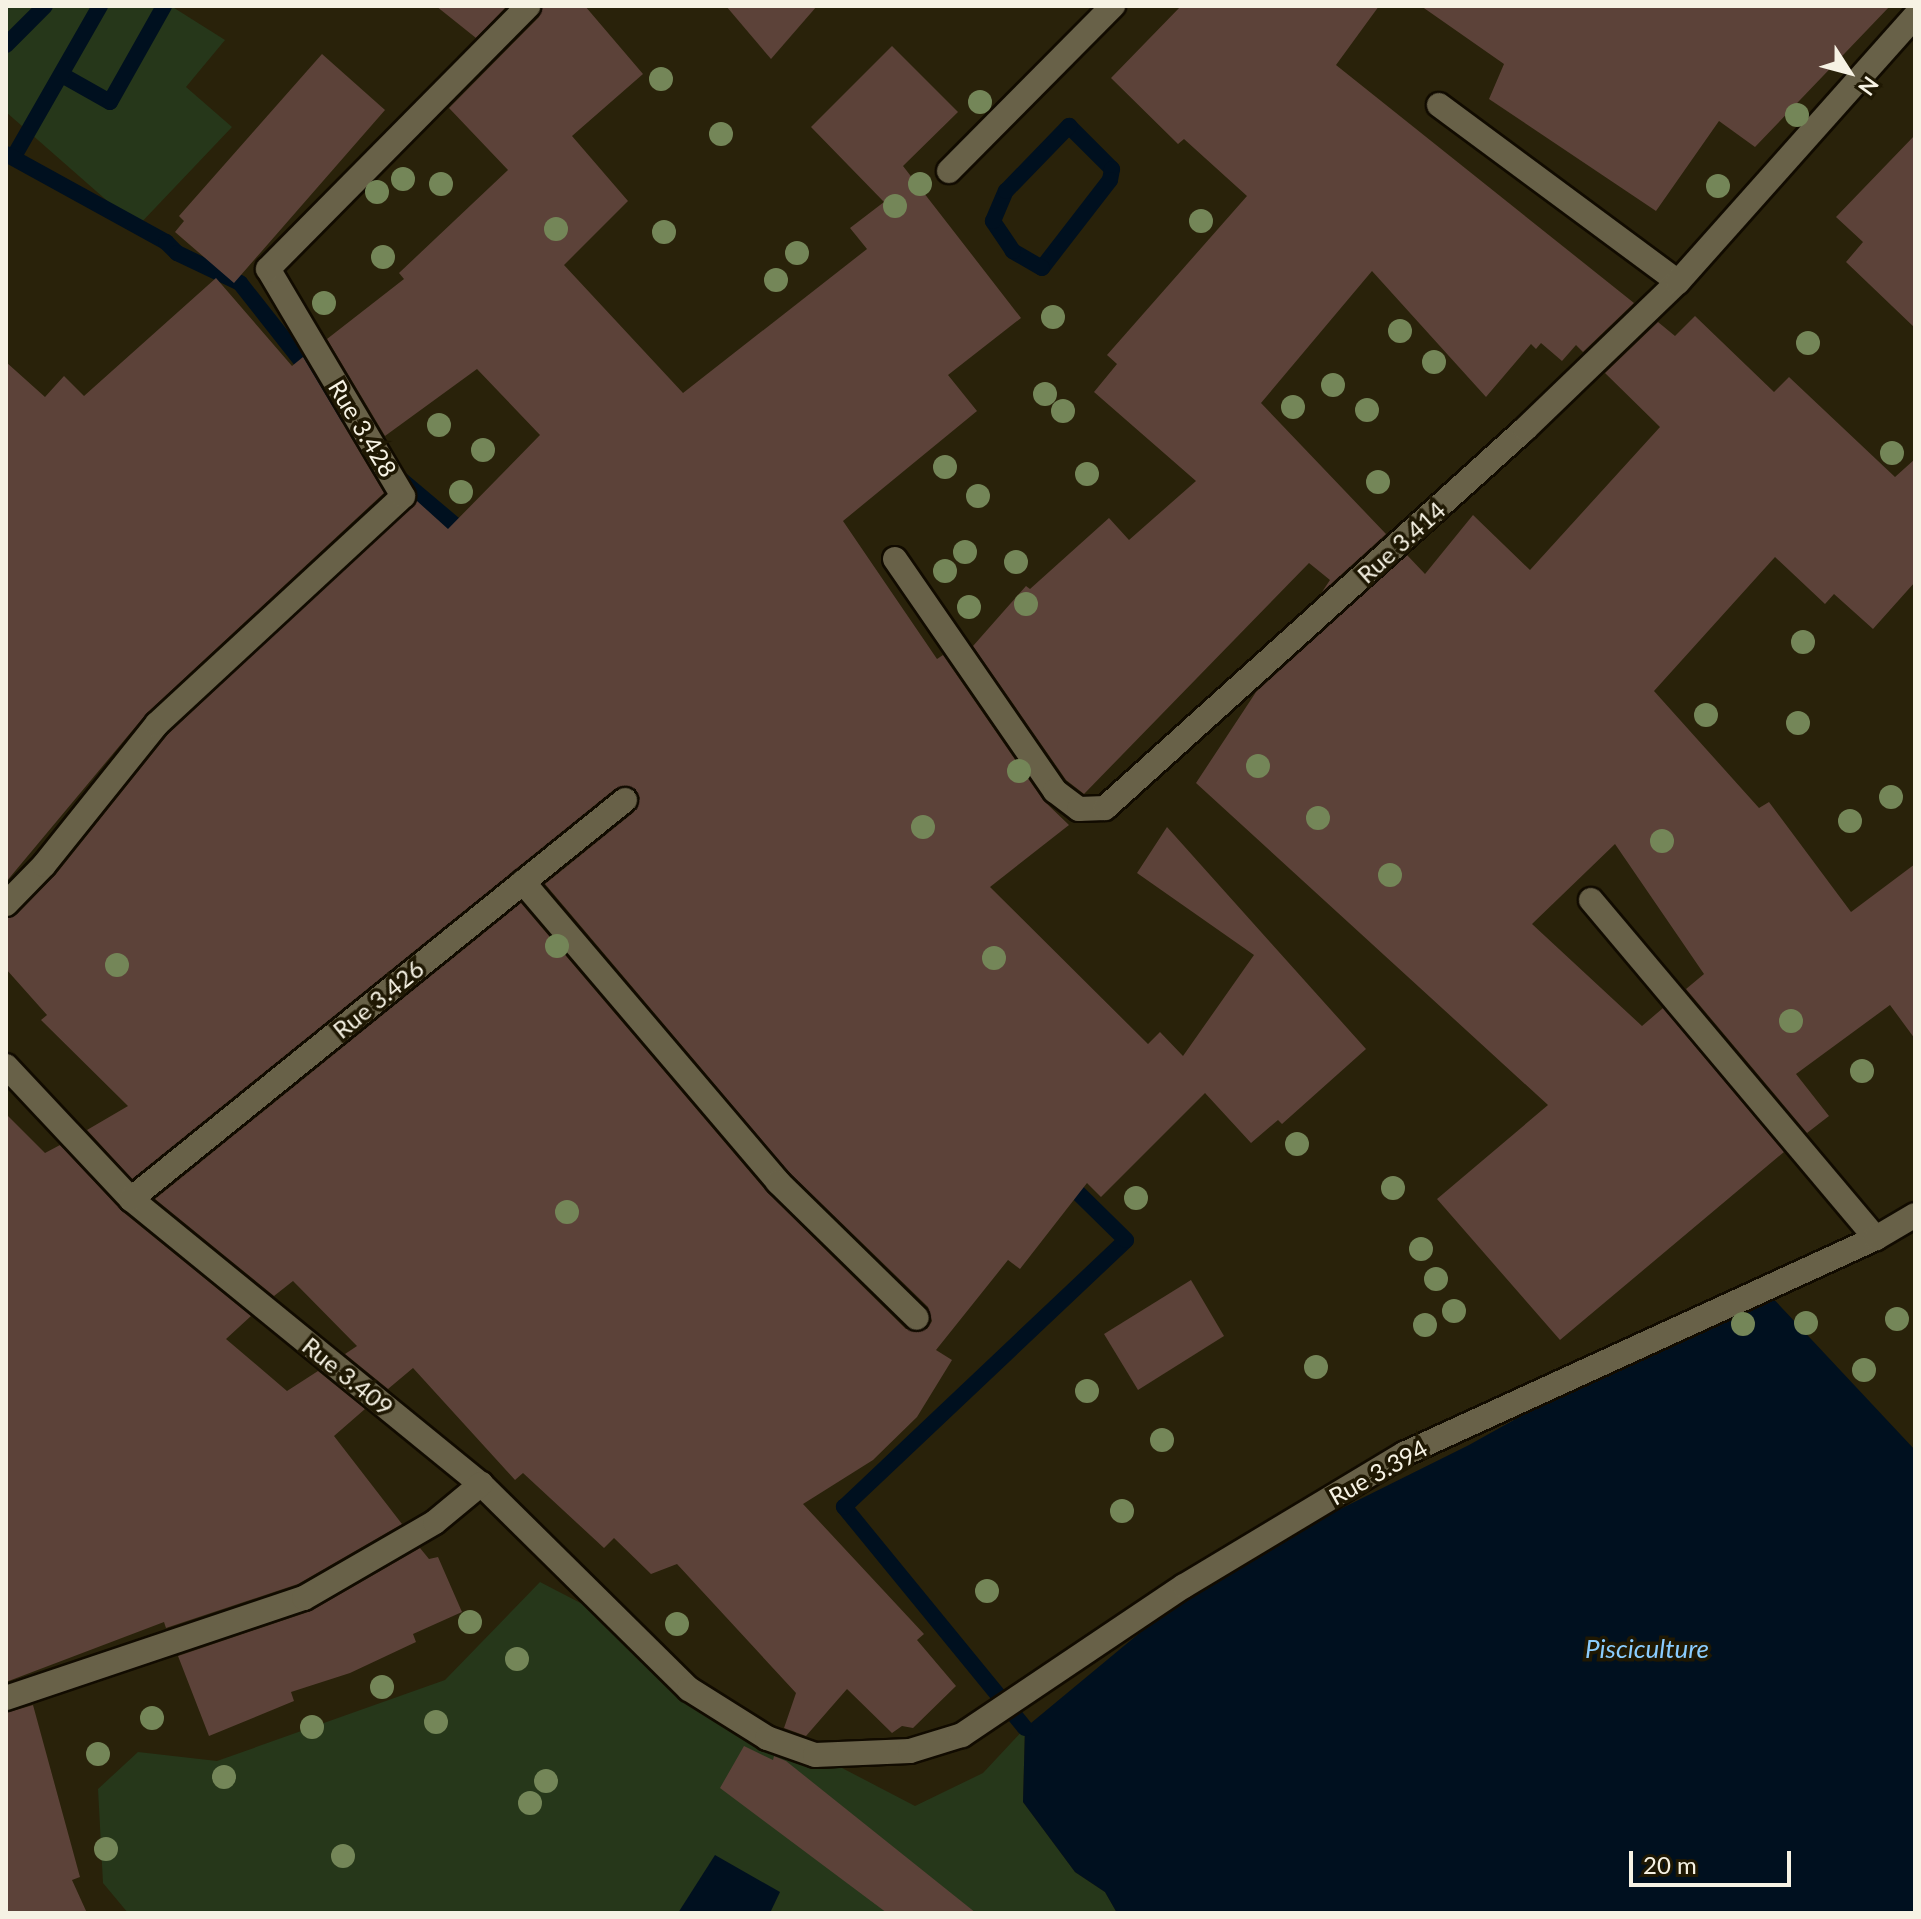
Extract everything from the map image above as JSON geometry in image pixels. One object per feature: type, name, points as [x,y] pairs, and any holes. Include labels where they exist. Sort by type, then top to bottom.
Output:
[{"type":"street","name":"Rue 3.428","points":[[6,904],[44,865],[157,724],[403,496],[268,269],[528,6]]},
{"type":"street","points":[[949,171],[1113,6]]},
{"type":"street","name":"Rue 3.414","points":[[895,559],[1055,791],[1079,809],[1105,808],[1525,429],[1678,282],[1915,16]]},
{"type":"street","points":[[1439,105],[1678,282]]},
{"type":"street","name":"Rue 3.426","points":[[131,1199],[625,800]]},
{"type":"street","points":[[523,882],[778,1182],[917,1318]]},
{"type":"street","points":[[1591,900],[1876,1238]]},
{"type":"street","name":"Rue 3.409","points":[[6,1066],[131,1199],[481,1484],[689,1689]]},
{"type":"street","name":"Rue 3.394","points":[[689,1689],[767,1738],[815,1755],[910,1751],[962,1735],[1009,1708],[1184,1586],[1404,1454],[1876,1238],[1915,1215]]},
{"type":"street","points":[[6,1698],[304,1598],[435,1522],[481,1484]]},
{"type":"green space","points":[[6,6],[171,6],[225,40],[186,87],[232,127],[137,227],[6,112]]},
{"type":"green space","points":[[540,1582],[621,1624],[748,1719],[915,1806],[983,1773],[1025,1728],[1023,1802],[1075,1872],[1105,1892],[1117,1913],[128,1913],[103,1883],[98,1789],[138,1752],[217,1761],[445,1680]]},
{"type":"water","name":"Pisciculture","points":[[1768,1293],[1915,1450],[1915,1913],[1117,1913],[1105,1892],[1075,1872],[1023,1802],[1025,1728],[1154,1621],[1308,1525],[1469,1445],[1670,1333]]},
{"type":"water","points":[[715,1855],[780,1892],[770,1913],[678,1913]]},
{"type":"building","points":[[436,6],[507,6],[476,38]]},
{"type":"building","points":[[543,6],[585,6],[643,74],[572,136],[628,201],[564,265],[683,393],[867,249],[850,228],[884,202],[811,127],[892,46],[958,112],[903,166],[1021,318],[948,375],[977,411],[843,521],[937,659],[943,655],[1043,800],[1069,825],[990,887],[1148,1044],[1160,1032],[1183,1056],[1254,955],[1137,873],[1167,827],[1366,1049],[1282,1124],[1278,1120],[1251,1143],[1205,1093],[1101,1197],[1087,1183],[1020,1269],[1008,1260],[936,1350],[952,1360],[917,1417],[873,1460],[803,1504],[924,1634],[917,1640],[956,1686],[913,1728],[902,1726],[892,1733],[847,1689],[806,1736],[784,1728],[796,1693],[677,1564],[651,1574],[614,1538],[604,1548],[523,1473],[515,1480],[413,1368],[388,1389],[345,1354],[357,1346],[293,1281],[274,1296],[155,1199],[521,903],[768,1193],[906,1329],[927,1329],[932,1321],[928,1307],[789,1172],[545,884],[634,812],[640,798],[636,790],[616,788],[132,1179],[87,1130],[128,1106],[41,1020],[47,1015],[6,969],[6,919],[17,914],[56,874],[168,734],[417,501],[448,529],[540,435],[477,369],[385,436],[327,339],[404,279],[399,273],[508,170],[449,108],[539,17]]},
{"type":"building","points":[[726,6],[817,6],[771,59]]},
{"type":"building","points":[[1181,6],[1379,6],[1336,65],[1634,303],[1583,352],[1576,345],[1562,361],[1541,343],[1536,349],[1531,344],[1486,397],[1372,271],[1261,403],[1386,534],[1322,592],[1330,580],[1309,563],[1084,794],[1066,780],[973,646],[1026,586],[1030,589],[1109,518],[1129,540],[1196,481],[1094,392],[1117,364],[1107,355],[1247,196],[1184,139],[1178,144],[1111,78]]},
{"type":"building","points":[[1421,6],[1890,6],[1755,147],[1719,121],[1656,211],[1489,99],[1504,64]]},
{"type":"building","points":[[322,54],[385,110],[234,283],[175,232],[184,221],[179,216]]},
{"type":"building","points":[[1915,135],[1915,328],[1846,262],[1863,242],[1836,217]]},
{"type":"building","points":[[216,278],[292,366],[303,357],[384,493],[147,713],[6,882],[6,362],[45,397],[64,376],[84,396]]},
{"type":"building","points":[[1695,316],[1774,392],[1789,377],[1895,477],[1915,459],[1915,582],[1873,629],[1834,594],[1825,604],[1775,557],[1654,691],[1759,808],[1769,802],[1851,912],[1915,864],[1915,1039],[1890,1005],[1796,1074],[1829,1116],[1807,1133],[1686,989],[1704,974],[1615,844],[1532,924],[1642,1026],[1663,1008],[1784,1152],[1560,1340],[1437,1199],[1548,1105],[1196,783],[1256,692],[1407,555],[1425,574],[1473,515],[1530,570],[1660,427],[1605,373],[1658,322],[1675,336]]},
{"type":"building","points":[[6,1114],[45,1153],[60,1145],[122,1211],[251,1316],[226,1339],[287,1391],[318,1371],[365,1409],[334,1436],[402,1524],[298,1584],[166,1628],[164,1622],[6,1682]]},
{"type":"building","points":[[1191,1280],[1224,1336],[1138,1390],[1104,1334]]},
{"type":"building","points":[[420,1548],[429,1559],[438,1557],[462,1612],[413,1634],[416,1642],[350,1673],[291,1692],[294,1701],[209,1736],[178,1656],[311,1611]]},
{"type":"building","points":[[33,1705],[80,1877],[72,1880],[87,1913],[6,1913],[6,1713]]},
{"type":"building","points":[[744,1746],[773,1760],[774,1756],[786,1761],[976,1913],[887,1913],[720,1788]]},
{"type":"waterway","points":[[6,45],[45,6]]},
{"type":"waterway","points":[[17,151],[100,6]]},
{"type":"waterway","points":[[62,75],[110,102],[164,6]]},
{"type":"waterway","points":[[1069,126],[1112,169],[1110,180],[1042,268],[1013,251],[993,221],[1006,191],[1069,126]]},
{"type":"waterway","points":[[6,154],[166,242],[177,253],[240,283],[343,414]]},
{"type":"waterway","points":[[397,476],[468,536]]},
{"type":"waterway","points":[[1025,1728],[844,1507],[1126,1240],[1064,1179]]}]
